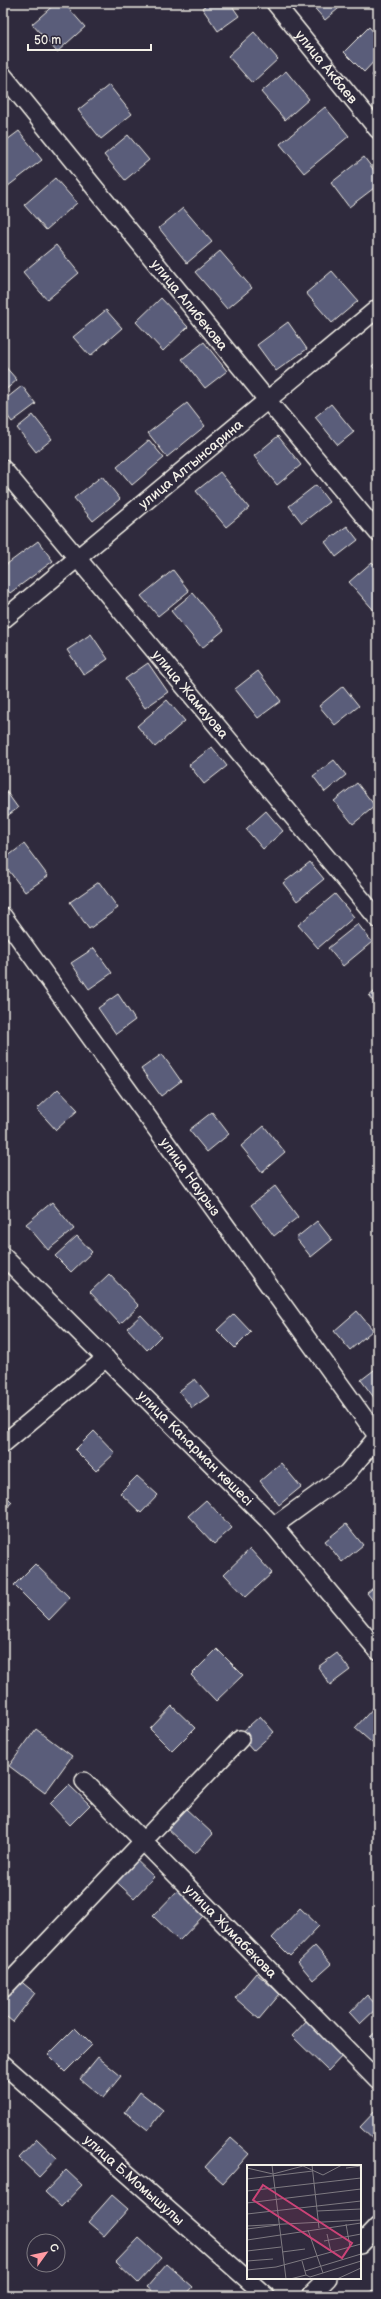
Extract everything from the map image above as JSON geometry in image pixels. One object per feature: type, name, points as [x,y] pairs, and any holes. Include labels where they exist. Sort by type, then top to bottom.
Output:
[{"type":"street","name":"улица Акбаев","points":[[275,3],[378,130]]},
{"type":"street","name":"улица Алибекова","points":[[3,75],[268,401],[378,533]]},
{"type":"street","name":"улица Алтынсарина","points":[[3,620],[378,308]]},
{"type":"street","name":"улица Жамауова","points":[[3,469],[378,919]]},
{"type":"street","name":"улица Наурыз","points":[[3,916],[378,1437]]},
{"type":"street","name":"улица Каһарман көшесі","points":[[3,1256],[274,1526],[378,1651]]},
{"type":"street","points":[[3,1444],[106,1358]]},
{"type":"street","points":[[274,1526],[347,1473],[378,1437]]},
{"type":"street","points":[[3,1989],[240,1739]]},
{"type":"street","name":"улица Жумабекова","points":[[84,1781],[143,1843],[378,2081]]},
{"type":"street","name":"улица Б.Момышулы","points":[[3,2064],[266,2296]]},
{"type":"street","points":[[361,2244],[378,2226]]},
{"type":"street","points":[[310,2296],[327,2279]]},
{"type":"building","points":[[56,3],[64,3],[85,27],[57,52],[32,24]]},
{"type":"building","points":[[209,3],[230,3],[239,16],[218,31],[202,8]]},
{"type":"building","points":[[310,3],[345,3],[325,20]]},
{"type":"building","points":[[369,27],[378,37],[378,57],[364,72],[344,52]]},
{"type":"building","points":[[254,32],[278,59],[252,83],[228,56]]},
{"type":"building","points":[[286,71],[309,99],[285,120],[261,92]]},
{"type":"building","points":[[378,71],[378,82],[372,75]]},
{"type":"building","points":[[109,85],[132,114],[101,139],[78,110]]},
{"type":"building","points":[[325,107],[349,136],[304,173],[280,144]]},
{"type":"building","points":[[19,131],[42,160],[3,190],[3,143]]},
{"type":"building","points":[[128,135],[149,160],[125,180],[104,155]]},
{"type":"building","points":[[364,157],[378,176],[378,185],[349,207],[331,183]]},
{"type":"building","points":[[55,178],[77,203],[46,230],[24,205]]},
{"type":"building","points":[[183,208],[212,242],[187,263],[159,228]]},
{"type":"building","points":[[56,245],[79,273],[47,300],[23,272]]},
{"type":"building","points":[[220,251],[252,288],[227,309],[195,272]]},
{"type":"building","points":[[332,271],[358,301],[332,323],[306,293]]},
{"type":"building","points":[[161,298],[188,327],[163,351],[136,322]]},
{"type":"building","points":[[106,310],[122,328],[90,356],[73,337]]},
{"type":"building","points":[[288,322],[307,349],[276,371],[257,345]]},
{"type":"building","points":[[204,342],[227,371],[205,388],[182,359]]},
{"type":"building","points":[[378,361],[378,373],[372,366]]},
{"type":"building","points":[[3,364],[17,380],[3,392]]},
{"type":"building","points":[[22,386],[36,404],[12,422],[3,410],[3,401]]},
{"type":"building","points":[[187,403],[205,426],[167,457],[148,433]]},
{"type":"building","points":[[331,404],[354,432],[338,445],[315,417]]},
{"type":"building","points":[[33,415],[52,439],[36,452],[17,428]]},
{"type":"building","points":[[278,436],[301,465],[277,485],[254,456]]},
{"type":"building","points":[[149,440],[164,458],[132,485],[117,467]]},
{"type":"building","points":[[220,472],[249,508],[226,527],[196,491]]},
{"type":"building","points":[[102,476],[120,499],[93,521],[74,498]]},
{"type":"building","points":[[316,485],[329,502],[302,523],[289,506]]},
{"type":"building","points":[[347,526],[358,540],[336,557],[325,542]]},
{"type":"building","points":[[38,541],[53,561],[10,593],[3,584],[3,567]]},
{"type":"building","points":[[372,562],[378,568],[378,615],[349,582]]},
{"type":"building","points":[[173,570],[189,591],[158,616],[141,596]]},
{"type":"building","points":[[193,593],[224,630],[202,648],[171,611]]},
{"type":"building","points":[[91,634],[108,659],[84,675],[67,650]]},
{"type":"building","points":[[148,663],[168,692],[145,708],[125,679]]},
{"type":"building","points":[[258,671],[281,701],[258,718],[235,689]]},
{"type":"building","points":[[343,686],[359,706],[335,725],[319,706]]},
{"type":"building","points":[[167,700],[185,721],[155,747],[137,726]]},
{"type":"building","points":[[212,747],[227,766],[204,784],[189,765]]},
{"type":"building","points":[[334,760],[346,775],[325,792],[313,776]]},
{"type":"building","points":[[357,783],[375,806],[353,824],[334,801]]},
{"type":"building","points":[[3,787],[18,808],[3,819]]},
{"type":"building","points":[[266,811],[283,831],[263,849],[246,829]]},
{"type":"building","points":[[24,844],[48,876],[25,892],[3,863],[3,860]]},
{"type":"building","points":[[310,862],[324,879],[297,901],[283,883]]},
{"type":"building","points":[[99,882],[118,908],[89,929],[70,902]]},
{"type":"building","points":[[335,894],[354,917],[318,948],[298,925]]},
{"type":"building","points":[[358,924],[372,942],[343,966],[328,948]]},
{"type":"building","points":[[94,948],[112,973],[89,989],[71,963]]},
{"type":"building","points":[[378,989],[378,1008],[369,996]]},
{"type":"building","points":[[118,994],[135,1020],[116,1034],[98,1008]]},
{"type":"building","points":[[162,1054],[181,1081],[161,1096],[141,1069]]},
{"type":"building","points":[[58,1089],[78,1110],[56,1130],[37,1109]]},
{"type":"building","points":[[212,1112],[229,1134],[207,1152],[189,1130]]},
{"type":"building","points":[[264,1126],[285,1152],[262,1172],[241,1146]]},
{"type":"building","points":[[275,1186],[298,1217],[274,1236],[251,1205]]},
{"type":"building","points":[[52,1202],[74,1229],[48,1250],[26,1224]]},
{"type":"building","points":[[317,1221],[332,1240],[311,1257],[296,1238]]},
{"type":"building","points":[[77,1236],[92,1252],[71,1272],[55,1256]]},
{"type":"building","points":[[109,1274],[139,1306],[120,1324],[90,1292]]},
{"type":"building","points":[[357,1311],[373,1330],[350,1350],[334,1331]]},
{"type":"building","points":[[234,1314],[251,1332],[235,1348],[217,1330]]},
{"type":"building","points":[[141,1315],[161,1336],[147,1350],[127,1328]]},
{"type":"building","points":[[378,1367],[378,1403],[361,1380]]},
{"type":"building","points":[[195,1379],[209,1396],[192,1408],[179,1391]]},
{"type":"building","points":[[94,1431],[115,1453],[96,1471],[75,1450]]},
{"type":"building","points":[[281,1463],[301,1487],[279,1505],[260,1481]]},
{"type":"building","points":[[137,1476],[158,1495],[141,1513],[120,1493]]},
{"type":"building","points":[[3,1493],[12,1502],[3,1512]]},
{"type":"building","points":[[206,1500],[232,1528],[214,1544],[188,1516]]},
{"type":"building","points":[[346,1524],[363,1545],[342,1562],[325,1541]]},
{"type":"building","points":[[250,1549],[272,1573],[246,1597],[224,1574]]},
{"type":"building","points":[[35,1564],[70,1598],[49,1620],[14,1585]]},
{"type":"building","points":[[378,1584],[378,1607],[367,1593]]},
{"type":"building","points":[[217,1649],[243,1675],[216,1701],[191,1675]]},
{"type":"building","points":[[337,1653],[350,1670],[330,1685],[318,1667]]},
{"type":"building","points":[[172,1706],[195,1728],[172,1751],[150,1729]]},
{"type":"building","points":[[375,1706],[378,1709],[378,1748],[355,1728]]},
{"type":"building","points":[[260,1716],[274,1732],[253,1751],[239,1735]]},
{"type":"building","points":[[36,1729],[72,1756],[45,1793],[9,1766]]},
{"type":"building","points":[[69,1785],[90,1805],[70,1825],[50,1804]]},
{"type":"building","points":[[185,1808],[213,1834],[195,1854],[166,1827]]},
{"type":"building","points":[[130,1854],[154,1877],[134,1898],[110,1876]]},
{"type":"building","points":[[180,1888],[206,1913],[179,1941],[153,1916]]},
{"type":"building","points":[[300,1908],[319,1926],[290,1956],[272,1938]]},
{"type":"building","points":[[315,1946],[331,1964],[313,1980],[298,1962]]},
{"type":"building","points":[[256,1973],[280,1994],[259,2019],[235,1998]]},
{"type":"building","points":[[18,1979],[35,1993],[13,2022],[3,2014],[3,1998]]},
{"type":"building","points":[[367,1995],[378,2007],[360,2024],[350,2013]]},
{"type":"building","points":[[309,2018],[345,2053],[328,2071],[292,2036]]},
{"type":"building","points":[[75,2028],[92,2045],[65,2072],[48,2055]]},
{"type":"building","points":[[378,2030],[378,2046],[370,2037]]},
{"type":"building","points":[[98,2057],[121,2076],[103,2098],[80,2079]]},
{"type":"building","points":[[140,2092],[163,2110],[148,2130],[125,2112]]},
{"type":"building","points":[[378,2108],[378,2144],[360,2127]]},
{"type":"building","points":[[231,2138],[249,2154],[223,2183],[205,2167]]},
{"type":"building","points":[[37,2139],[57,2158],[39,2177],[19,2158]]},
{"type":"building","points":[[66,2170],[82,2185],[61,2207],[45,2192]]},
{"type":"building","points":[[112,2195],[128,2209],[104,2236],[88,2222]]},
{"type":"building","points":[[139,2238],[161,2258],[138,2283],[116,2262]]},
{"type":"building","points":[[167,2264],[193,2287],[185,2296],[158,2296],[147,2287]]},
{"type":"building","points":[[372,2290],[378,2295],[378,2296],[368,2296]]}]
